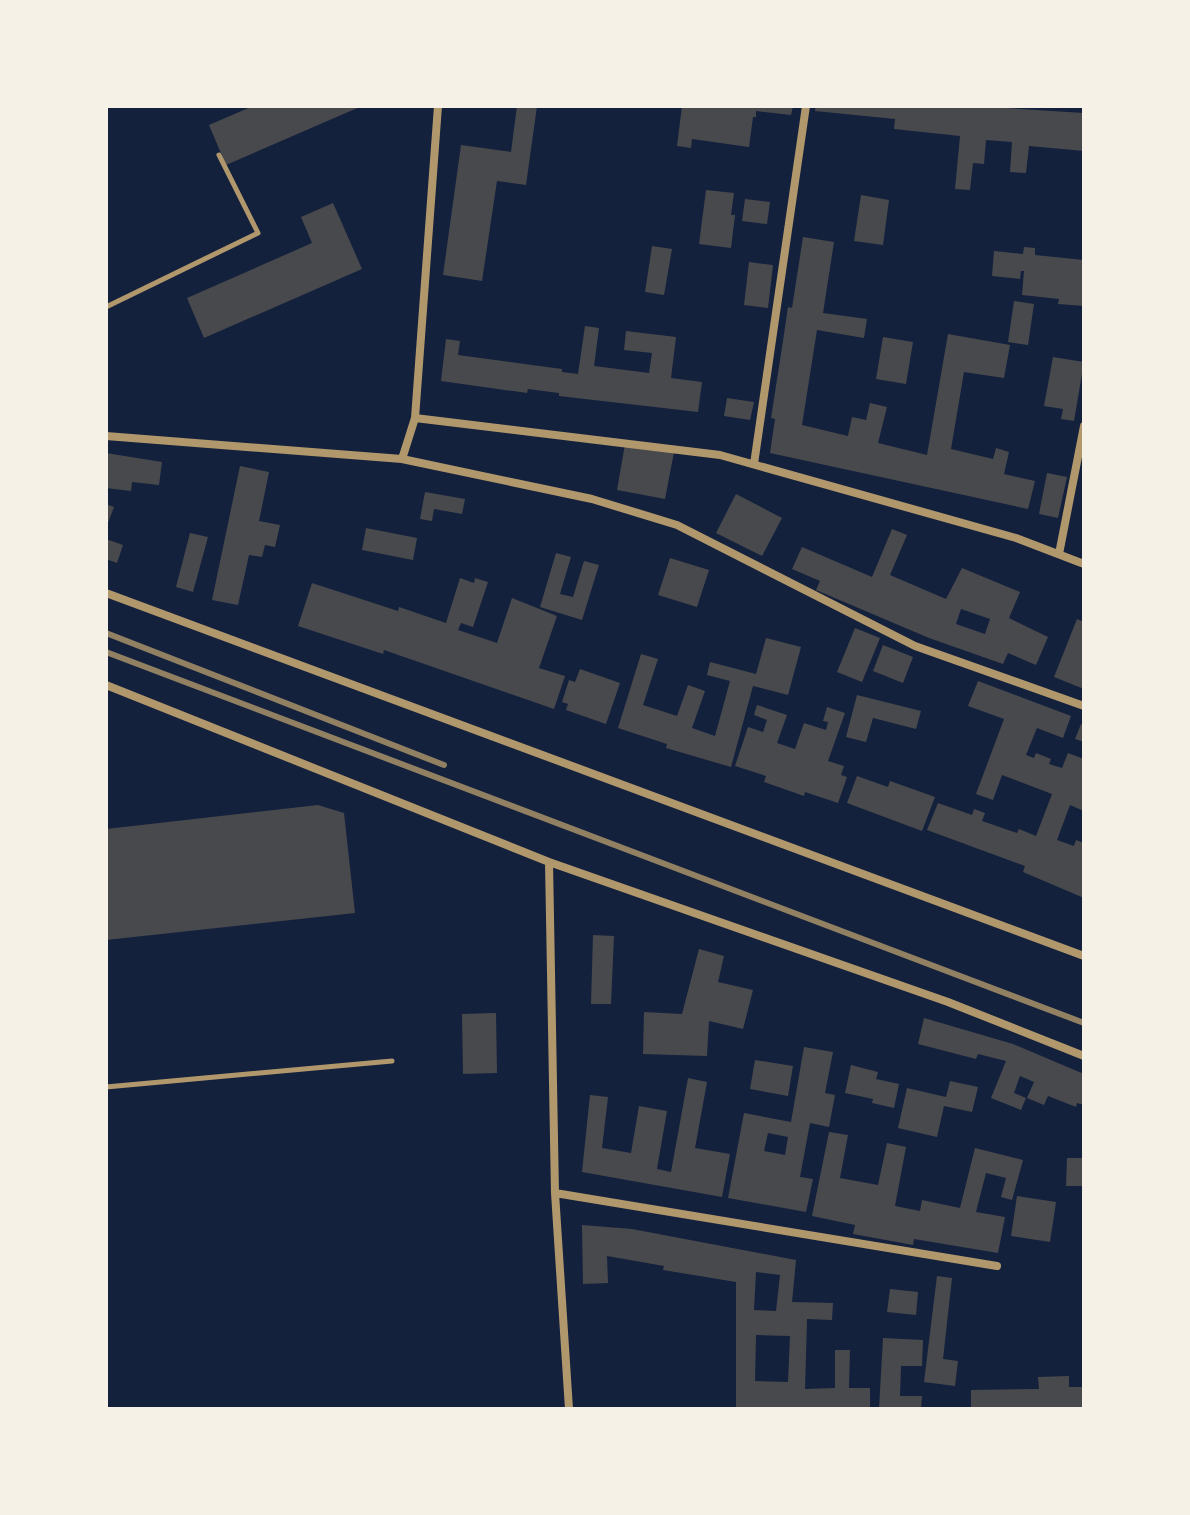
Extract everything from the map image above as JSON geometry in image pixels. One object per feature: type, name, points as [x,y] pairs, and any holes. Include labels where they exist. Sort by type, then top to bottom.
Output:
[{"type":"street","points":[[402,459],[415,418],[438,106]]},
{"type":"street","points":[[754,464],[806,106]]},
{"type":"street","points":[[415,418],[720,455],[1016,538],[1084,564]]},
{"type":"street","points":[[1059,554],[1084,426]]},
{"type":"street","points":[[106,436],[402,459],[592,499],[677,525],[915,646],[1084,706]]},
{"type":"street","points":[[106,593],[1084,956]]},
{"type":"street","points":[[106,685],[549,862],[948,1002],[1084,1056]]},
{"type":"street","points":[[549,862],[555,1193],[569,1409]]},
{"type":"street","points":[[555,1193],[997,1266]]},
{"type":"lane","points":[[106,307],[258,233],[219,155]]},
{"type":"lane","points":[[106,1087],[392,1061]]},
{"type":"building","points":[[253,106],[362,106],[226,165],[209,125]]},
{"type":"building","points":[[517,106],[537,106],[526,185],[497,181],[482,281],[443,275],[461,145],[511,152]]},
{"type":"building","points":[[682,106],[793,106],[791,115],[756,111],[749,147],[692,139],[691,148],[677,146]]},
{"type":"building","points":[[816,106],[975,106],[1084,113],[1084,151],[1029,146],[1026,173],[1010,172],[1012,142],[986,140],[984,164],[973,163],[970,190],[955,189],[960,136],[894,129],[895,119],[815,111]]},
{"type":"building","points":[[706,190],[734,193],[731,248],[699,244]]},
{"type":"building","points":[[861,195],[889,200],[883,245],[854,241]]},
{"type":"building","points":[[745,199],[770,202],[767,224],[742,221]]},
{"type":"building","points":[[333,203],[362,269],[204,338],[187,298],[312,243],[301,217]]},
{"type":"building","points":[[803,237],[834,242],[823,313],[867,319],[864,338],[817,330],[802,425],[848,436],[852,417],[866,420],[870,403],[887,407],[878,443],[927,455],[948,334],[1010,345],[1004,378],[964,372],[951,449],[993,459],[996,448],[1009,452],[1004,474],[1035,481],[1028,509],[770,453],[775,419],[771,418],[788,307],[792,308]]},
{"type":"building","points":[[652,246],[672,249],[664,295],[645,292]]},
{"type":"building","points":[[1024,247],[1035,248],[1035,255],[1084,260],[1084,306],[1058,304],[1059,299],[1022,295],[1024,271],[1021,271],[1020,279],[992,276],[994,251],[1023,254]]},
{"type":"building","points":[[749,262],[773,265],[768,308],[744,305]]},
{"type":"building","points":[[1014,301],[1034,304],[1028,345],[1008,342]]},
{"type":"building","points":[[585,326],[599,328],[594,366],[649,373],[652,353],[624,350],[626,331],[676,337],[671,378],[702,382],[698,412],[559,396],[559,393],[528,389],[527,393],[441,381],[446,339],[460,341],[458,355],[562,369],[562,372],[578,374]]},
{"type":"building","points":[[883,337],[913,342],[906,384],[876,379]]},
{"type":"building","points":[[1053,357],[1084,362],[1074,421],[1061,419],[1063,409],[1044,406]]},
{"type":"building","points":[[727,398],[754,402],[750,420],[724,416]]},
{"type":"building","points":[[625,444],[674,452],[665,499],[617,490]]},
{"type":"building","points":[[106,453],[162,462],[159,485],[132,482],[131,491],[106,488]]},
{"type":"building","points":[[240,466],[269,472],[259,521],[280,525],[275,547],[265,545],[262,557],[249,555],[238,605],[212,600]]},
{"type":"building","points":[[1047,473],[1067,477],[1058,518],[1039,514]]},
{"type":"building","points":[[425,492],[465,499],[462,514],[434,509],[432,521],[420,519]]},
{"type":"building","points":[[736,494],[782,518],[762,556],[716,533]]},
{"type":"building","points":[[106,504],[114,507],[106,528]]},
{"type":"building","points":[[366,528],[417,538],[413,560],[362,550]]},
{"type":"building","points":[[892,529],[907,535],[890,575],[946,599],[962,568],[1020,592],[1009,618],[1048,637],[1036,665],[1008,653],[1003,664],[929,638],[816,590],[820,581],[792,569],[802,547],[872,577]],"holes":[[[961,609],[990,619],[985,634],[956,624]]]},
{"type":"building","points":[[190,533],[208,537],[193,592],[176,587]]},
{"type":"building","points":[[106,539],[123,545],[117,563],[106,559]]},
{"type":"building","points":[[556,553],[571,557],[560,594],[573,597],[584,561],[599,565],[582,620],[540,607]]},
{"type":"building","points":[[670,558],[709,570],[697,607],[658,595]]},
{"type":"building","points":[[460,578],[474,583],[475,578],[488,582],[473,627],[461,623],[458,630],[497,643],[512,598],[557,616],[539,668],[565,676],[554,709],[384,650],[383,654],[298,626],[312,583],[446,623]]},
{"type":"building","points":[[1077,619],[1084,622],[1084,689],[1054,677]]},
{"type":"building","points":[[855,628],[880,638],[862,682],[837,672]]},
{"type":"building","points":[[766,638],[801,647],[788,695],[753,686],[731,767],[666,748],[667,744],[618,728],[641,654],[658,659],[643,705],[677,716],[688,685],[705,691],[692,728],[715,736],[730,681],[707,675],[710,662],[756,674]]},
{"type":"building","points":[[883,645],[913,657],[903,683],[873,671]]},
{"type":"building","points":[[580,669],[620,683],[606,724],[566,710],[568,704],[562,702],[569,680],[575,682]]},
{"type":"building","points":[[978,681],[1071,716],[1063,738],[1037,728],[1026,755],[1034,758],[1036,753],[1051,759],[1049,764],[1062,768],[1068,753],[1084,759],[1084,811],[1070,805],[1057,840],[1074,846],[1076,840],[1084,843],[1084,898],[1023,872],[1025,866],[927,830],[938,803],[972,815],[974,809],[985,813],[982,821],[1036,836],[1052,794],[1002,775],[993,800],[976,794],[1004,719],[968,706]]},
{"type":"building","points":[[857,695],[921,711],[916,729],[873,718],[866,742],[846,737]]},
{"type":"building","points":[[757,705],[787,715],[777,743],[795,749],[804,723],[826,730],[828,722],[823,721],[827,707],[845,713],[828,761],[844,766],[841,775],[847,777],[838,803],[805,792],[804,796],[764,782],[766,776],[735,766],[748,727],[763,732],[767,720],[754,715]]},
{"type":"building","points":[[1081,724],[1084,725],[1084,742],[1075,739]]},
{"type":"building","points":[[857,776],[888,787],[890,781],[935,797],[922,831],[847,803]]},
{"type":"building","points":[[318,805],[344,813],[355,913],[106,940],[106,829]]},
{"type":"building","points":[[593,935],[614,936],[611,1004],[591,1004]]},
{"type":"building","points":[[699,949],[724,956],[718,982],[753,990],[743,1029],[709,1021],[707,1056],[643,1054],[644,1012],[682,1014]]},
{"type":"building","points":[[496,1013],[497,1073],[463,1074],[462,1014]]},
{"type":"building","points":[[924,1018],[1013,1044],[1084,1074],[1084,1105],[1077,1103],[1076,1107],[1048,1096],[1044,1105],[1027,1098],[1034,1082],[1020,1076],[1014,1093],[1026,1098],[1021,1110],[991,1098],[1006,1061],[978,1054],[976,1059],[918,1044]]},
{"type":"building","points":[[804,1047],[833,1052],[825,1093],[835,1095],[829,1127],[810,1123],[800,1177],[813,1179],[806,1212],[728,1198],[744,1113],[791,1122]],"holes":[[[768,1133],[788,1137],[785,1155],[764,1151]]]},
{"type":"building","points":[[755,1060],[793,1066],[788,1096],[750,1089]]},
{"type":"building","points":[[851,1065],[878,1072],[876,1079],[899,1084],[894,1108],[872,1103],[873,1099],[845,1093]]},
{"type":"building","points":[[688,1078],[707,1082],[695,1148],[730,1154],[722,1197],[582,1172],[590,1095],[608,1097],[602,1148],[631,1153],[639,1106],[667,1111],[657,1169],[671,1172]]},
{"type":"building","points":[[950,1081],[978,1087],[972,1112],[944,1106],[937,1137],[898,1128],[907,1088],[946,1097]]},
{"type":"building","points":[[829,1132],[848,1135],[840,1178],[878,1185],[887,1143],[906,1147],[895,1206],[920,1211],[922,1200],[960,1208],[975,1148],[1023,1160],[1012,1200],[1001,1197],[1006,1178],[986,1173],[976,1212],[1005,1217],[998,1253],[914,1239],[913,1245],[853,1234],[855,1225],[812,1216]]},
{"type":"building","points":[[1067,1158],[1084,1158],[1084,1186],[1066,1186]]},
{"type":"building","points":[[1017,1196],[1056,1202],[1050,1242],[1011,1236]]},
{"type":"building","points":[[582,1225],[632,1229],[796,1260],[792,1302],[833,1303],[832,1320],[807,1319],[805,1389],[835,1388],[835,1350],[850,1350],[849,1388],[870,1388],[870,1409],[736,1409],[736,1282],[663,1270],[664,1266],[607,1256],[608,1283],[583,1284]],"holes":[[[756,1272],[780,1275],[776,1311],[754,1310]],[[756,1335],[790,1336],[788,1382],[755,1381]]]},
{"type":"building","points":[[937,1276],[952,1278],[943,1359],[958,1361],[955,1386],[924,1382]]},
{"type":"building","points":[[890,1289],[918,1292],[916,1315],[887,1312]]},
{"type":"building","points":[[883,1338],[923,1340],[922,1366],[901,1366],[900,1396],[922,1396],[921,1409],[879,1409]]},
{"type":"building","points":[[1069,1376],[1069,1387],[1084,1387],[1084,1409],[971,1409],[971,1390],[1039,1389],[1038,1377]]},
{"type":"railway","points":[[106,633],[444,765]]},
{"type":"railway","points":[[106,652],[1084,1023]]}]
